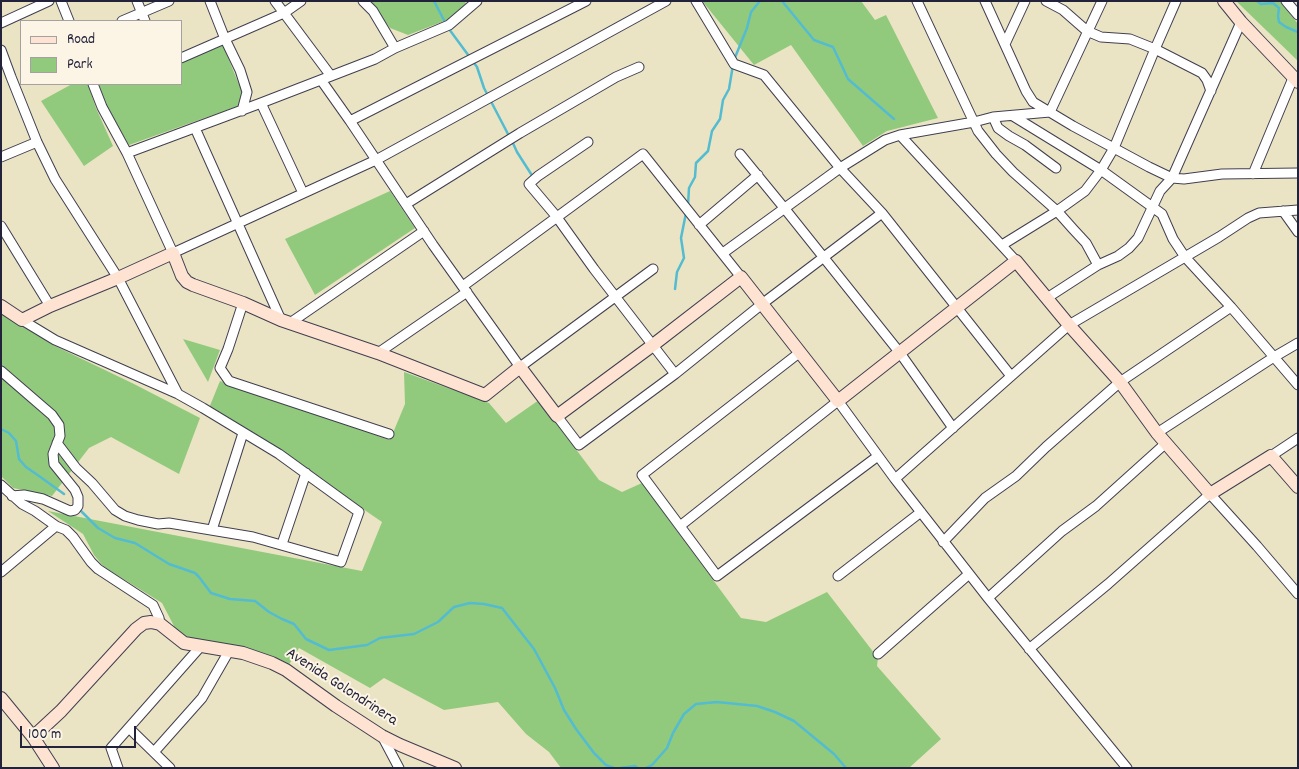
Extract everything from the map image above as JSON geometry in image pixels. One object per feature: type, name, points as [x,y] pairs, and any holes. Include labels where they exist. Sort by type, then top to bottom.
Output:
[{"type":"street","points":[[1,23],[49,1]]},
{"type":"street","points":[[61,1],[68,20]]},
{"type":"street","points":[[137,1],[144,17]]},
{"type":"street","points":[[128,20],[144,17],[169,1]]},
{"type":"street","points":[[210,1],[240,70],[247,92],[242,111]]},
{"type":"street","points":[[275,1],[331,76]]},
{"type":"street","points":[[182,58],[284,13],[301,1]]},
{"type":"street","points":[[363,1],[373,11],[395,48]]},
{"type":"street","points":[[127,153],[261,104],[375,59],[395,48],[448,25],[477,1]]},
{"type":"street","points":[[350,121],[586,1]]},
{"type":"street","points":[[22,320],[50,306],[174,253],[376,160],[666,1]]},
{"type":"street","points":[[696,1],[734,64],[764,75],[840,168],[882,213],[1011,376]]},
{"type":"street","points":[[917,1],[978,131],[1013,172],[1057,211],[1086,244],[1098,265]]},
{"type":"street","points":[[985,1],[1026,91],[1034,102],[1114,148],[1172,178],[1184,179],[1222,174],[1298,173]]},
{"type":"street","points":[[1005,44],[1025,1]]},
{"type":"street","points":[[1046,1],[1063,10],[1087,31],[1101,37],[1130,39],[1155,49],[1202,73],[1211,91]]},
{"type":"street","points":[[1050,112],[1102,1]]},
{"type":"street","points":[[1002,245],[1085,191],[1101,170],[1114,148],[1176,1]]},
{"type":"street","points":[[1224,1],[1241,22],[1296,80],[1253,174]]},
{"type":"street","points":[[1286,1],[1298,15]]},
{"type":"street","points":[[1047,298],[1098,265],[1118,256],[1138,238],[1160,191],[1172,178],[1241,22]]},
{"type":"street","points":[[1,50],[37,142],[55,179],[118,278],[178,394]]},
{"type":"street","points":[[406,204],[528,128],[616,77],[638,67]]},
{"type":"street","points":[[321,80],[424,231],[579,445],[675,374],[762,304],[882,213]]},
{"type":"street","points":[[93,85],[102,107],[127,153],[174,253],[182,276],[187,282],[286,321],[378,353],[485,394],[520,366],[653,269]]},
{"type":"street","points":[[261,104],[303,193]]},
{"type":"street","points":[[723,253],[840,168],[885,140],[900,135],[993,117],[1050,112]]},
{"type":"street","points":[[1013,116],[1101,170],[1162,214],[1173,239],[1185,257],[1298,385]]},
{"type":"street","points":[[993,117],[998,128],[1056,168]]},
{"type":"street","points":[[195,128],[237,224],[286,321]]},
{"type":"street","points":[[900,135],[1016,261],[1069,325],[1120,382],[1157,433],[1298,594]]},
{"type":"street","points":[[1,157],[37,142]]},
{"type":"street","points":[[588,142],[529,184],[556,216],[594,269],[675,374]]},
{"type":"street","points":[[378,353],[465,289],[556,216],[643,154],[838,401],[943,542],[1127,768]]},
{"type":"street","points":[[740,154],[900,353],[952,428]]},
{"type":"street","points":[[699,225],[758,176]]},
{"type":"street","points":[[896,479],[1069,325],[1220,237],[1248,218],[1259,213],[1298,210]]},
{"type":"street","points":[[1283,212],[1298,232]]},
{"type":"street","points":[[1,226],[4,238],[50,306]]},
{"type":"street","points":[[286,321],[424,231]]},
{"type":"street","points":[[680,526],[1016,261]]},
{"type":"street","points":[[557,416],[741,277]]},
{"type":"street","points":[[243,303],[220,368],[229,381],[390,434]]},
{"type":"street","points":[[1,306],[55,340],[178,394],[279,454],[359,512],[341,562],[253,537],[169,523],[158,524],[138,520],[125,516],[115,510],[92,483],[76,468],[57,444]]},
{"type":"street","points":[[943,542],[985,498],[1016,476],[1120,382],[1231,307]]},
{"type":"street","points":[[1157,433],[1298,343]]},
{"type":"street","points":[[799,353],[642,475],[718,576],[878,456]]},
{"type":"street","points":[[1,371],[56,420],[59,425],[60,430],[53,454],[54,464],[75,490],[78,506],[75,510],[70,511],[42,499],[24,495],[12,496]]},
{"type":"street","points":[[212,530],[243,433]]},
{"type":"street","points":[[1029,649],[1108,584],[1210,494],[1298,438]]},
{"type":"street","points":[[988,598],[1062,531],[1096,506],[1166,443]]},
{"type":"street","points":[[1271,456],[1298,487]]},
{"type":"street","points":[[282,544],[306,473]]},
{"type":"street","name":"Avenida Golondrinera","points":[[1,484],[22,504],[56,526],[66,530],[98,569],[153,605],[160,624],[184,643],[260,658],[272,663],[286,670],[382,736],[456,768]]},
{"type":"street","points":[[838,576],[921,512]]},
{"type":"street","points":[[1,572],[56,526]]},
{"type":"street","points":[[878,654],[969,574]]},
{"type":"street","points":[[33,737],[61,711],[136,629],[151,622],[160,624]]},
{"type":"street","points":[[118,768],[110,748],[201,646]]},
{"type":"street","points":[[154,752],[202,698],[229,651]]},
{"type":"street","points":[[1,698],[33,737],[53,768]]},
{"type":"street","points":[[129,728],[170,768]]},
{"type":"street","points":[[382,736],[399,768]]},
{"type":"green space","points":[[370,1],[464,1],[468,5],[447,20],[408,35],[390,28]]},
{"type":"green space","points":[[861,1],[875,20],[886,15],[938,118],[887,131],[863,146],[791,45],[754,65],[703,2]]},
{"type":"green space","points":[[1236,1],[1281,1],[1298,24],[1298,61]]},
{"type":"green space","points":[[223,45],[242,92],[238,106],[129,145],[106,105],[99,85],[182,85],[182,63]]},
{"type":"green space","points":[[70,85],[88,85],[96,108],[113,146],[84,166],[41,101]]},
{"type":"green space","points":[[390,191],[415,228],[315,295],[285,239]]},
{"type":"green space","points":[[1,312],[55,346],[200,418],[179,474],[111,437],[89,448],[52,496],[13,488],[1,476]]},
{"type":"green space","points":[[183,339],[220,350],[208,382]]},
{"type":"green space","points":[[404,372],[489,403],[506,423],[539,400],[599,480],[622,492],[642,483],[741,618],[766,622],[827,592],[878,658],[877,666],[941,739],[909,768],[561,768],[549,752],[526,734],[498,702],[444,710],[384,678],[370,688],[299,648],[287,668],[187,638],[175,628],[162,603],[104,567],[94,555],[83,534],[48,511],[362,571],[382,522],[273,447],[209,408],[220,381],[390,440],[405,404]]},
{"type":"waterway","points":[[434,1],[446,24]]},
{"type":"waterway","points":[[734,60],[747,28],[751,12],[760,1]]},
{"type":"waterway","points":[[782,1],[814,40],[833,47],[848,79],[894,119]]},
{"type":"waterway","points":[[1257,1],[1261,4],[1273,3],[1279,8],[1279,22],[1298,32]]},
{"type":"waterway","points":[[449,29],[477,67],[484,88],[509,136]]},
{"type":"waterway","points":[[688,205],[689,188],[695,177],[696,163],[708,151],[712,131],[720,119],[723,100],[729,89],[733,65]]},
{"type":"waterway","points":[[512,141],[533,177]]},
{"type":"waterway","points":[[675,289],[677,272],[684,258],[681,238],[686,213]]},
{"type":"waterway","points":[[1,429],[9,433],[16,441],[19,459],[26,467],[64,494]]},
{"type":"waterway","points":[[81,511],[98,528],[115,538],[135,543],[169,564],[195,573],[211,593],[230,599],[255,601],[269,612],[294,624],[306,639],[329,650],[367,645],[380,638],[414,634],[438,622],[454,607],[470,603],[502,608],[534,649],[555,688],[564,710],[576,729],[594,753],[606,765],[614,768]]},
{"type":"waterway","points":[[646,768],[652,765],[667,748],[684,714],[696,704],[717,702],[757,706],[794,721],[834,754],[846,768]]},
{"type":"waterway","points":[[620,768],[635,766],[638,768]]}]
